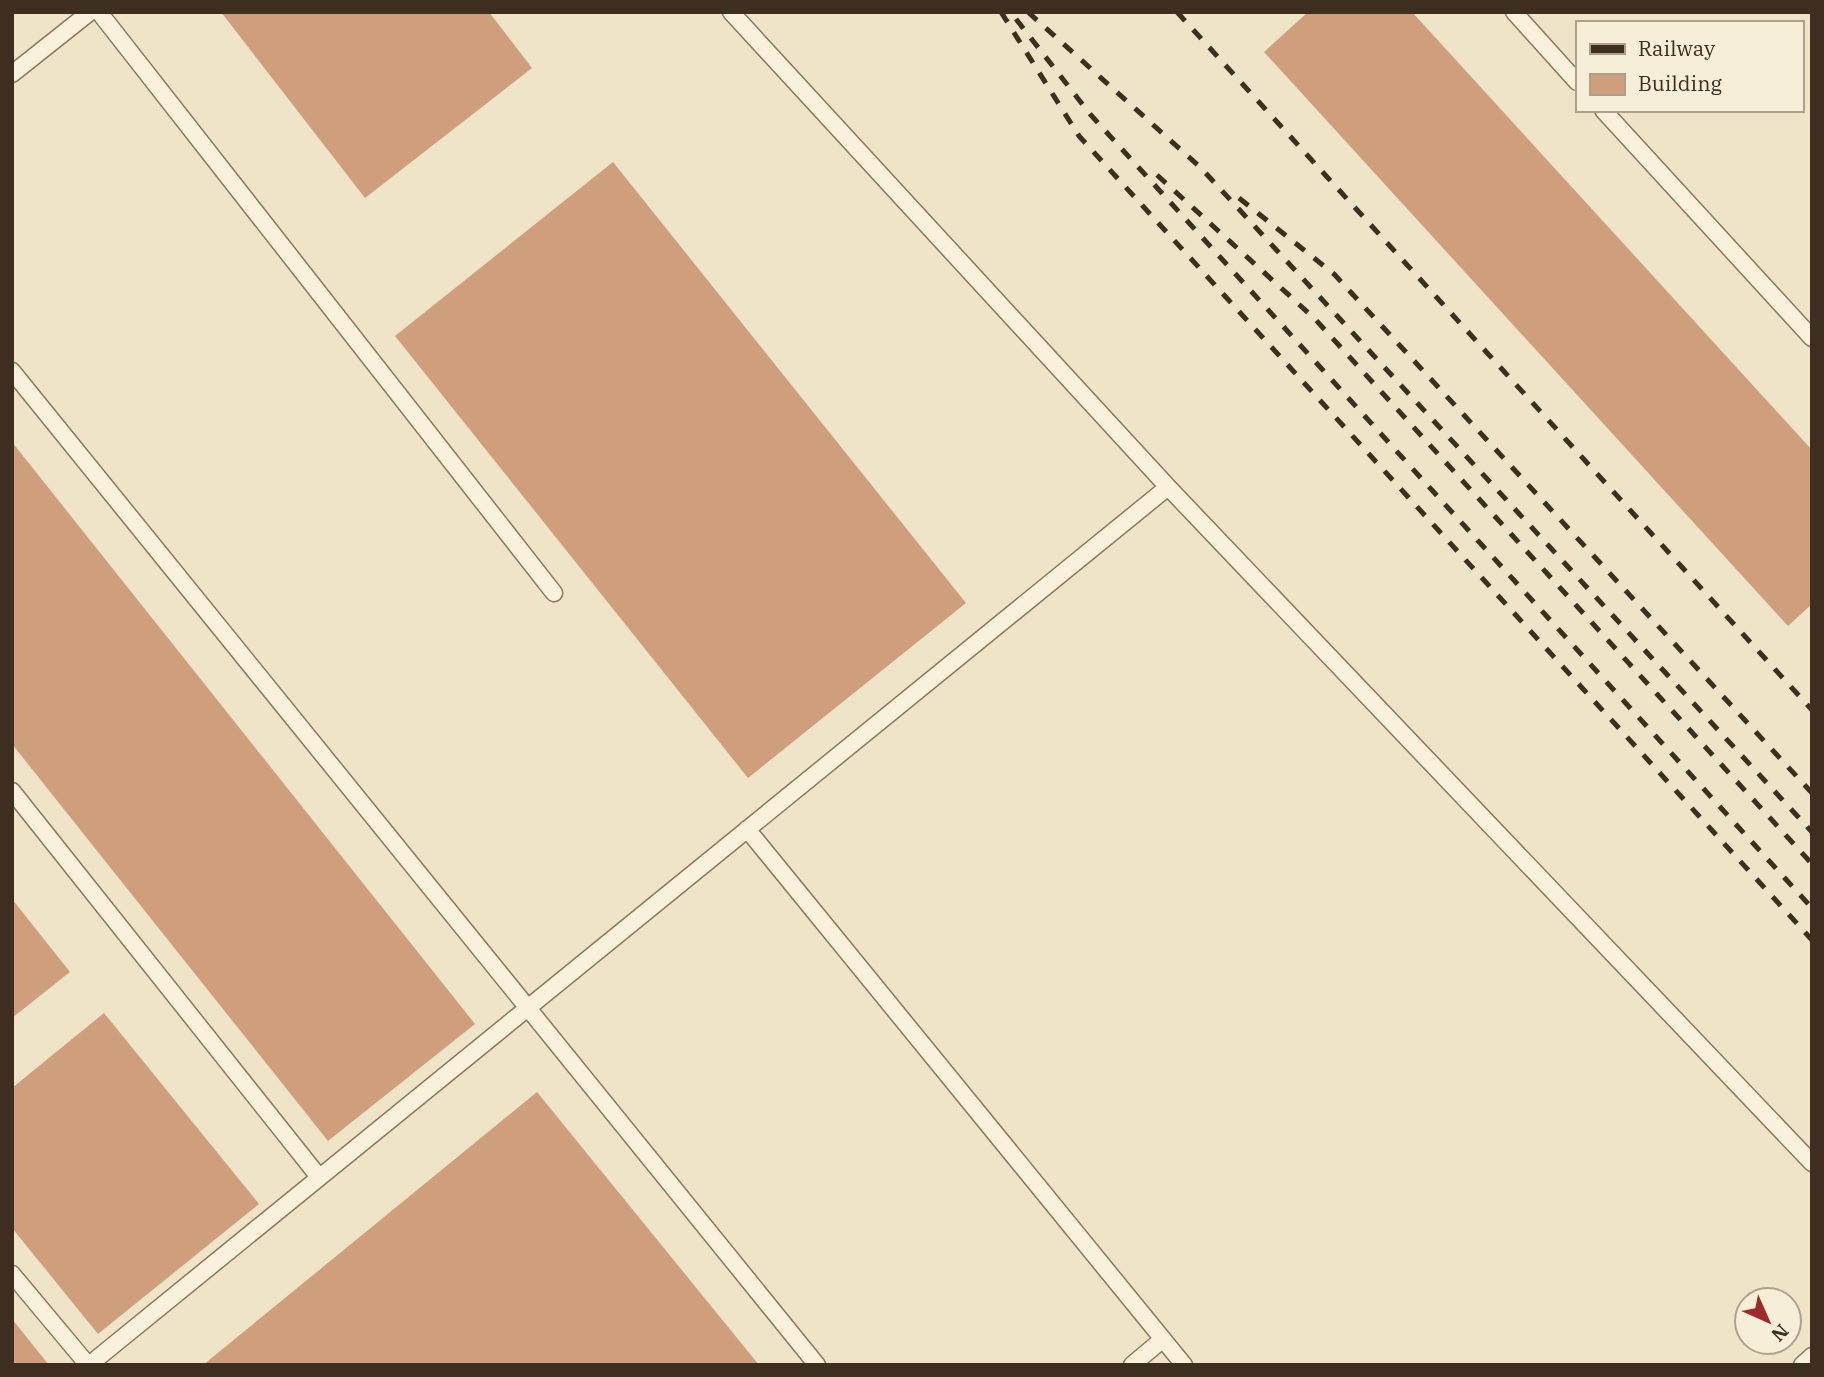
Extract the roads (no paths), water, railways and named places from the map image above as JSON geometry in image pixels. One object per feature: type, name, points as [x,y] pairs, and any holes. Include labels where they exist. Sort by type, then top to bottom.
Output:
[{"type":"lane","points":[[12,75],[90,12]]},
{"type":"lane","points":[[99,12],[554,593]]},
{"type":"lane","points":[[731,12],[1168,487],[1812,1163]]},
{"type":"lane","points":[[1514,12],[1576,81]]},
{"type":"lane","points":[[1605,112],[1812,338]]},
{"type":"lane","points":[[12,371],[817,1365]]},
{"type":"lane","points":[[12,1274],[88,1365],[1168,487]]},
{"type":"lane","points":[[12,791],[320,1177]]},
{"type":"lane","points":[[747,829],[1184,1365]]},
{"type":"lane","points":[[1132,1365],[1163,1339]]},
{"type":"lane","points":[[1802,1365],[1812,1356]]},
{"type":"railway","points":[[1001,12],[1079,136],[1812,940]]},
{"type":"railway","points":[[1028,12],[1201,168],[1812,832]]},
{"type":"railway","points":[[1177,12],[1812,710]]},
{"type":"railway","points":[[1016,19],[1090,114],[1812,908]]},
{"type":"railway","points":[[1157,175],[1314,318],[1812,864]]},
{"type":"railway","points":[[1239,198],[1334,274],[1812,793]]}]
